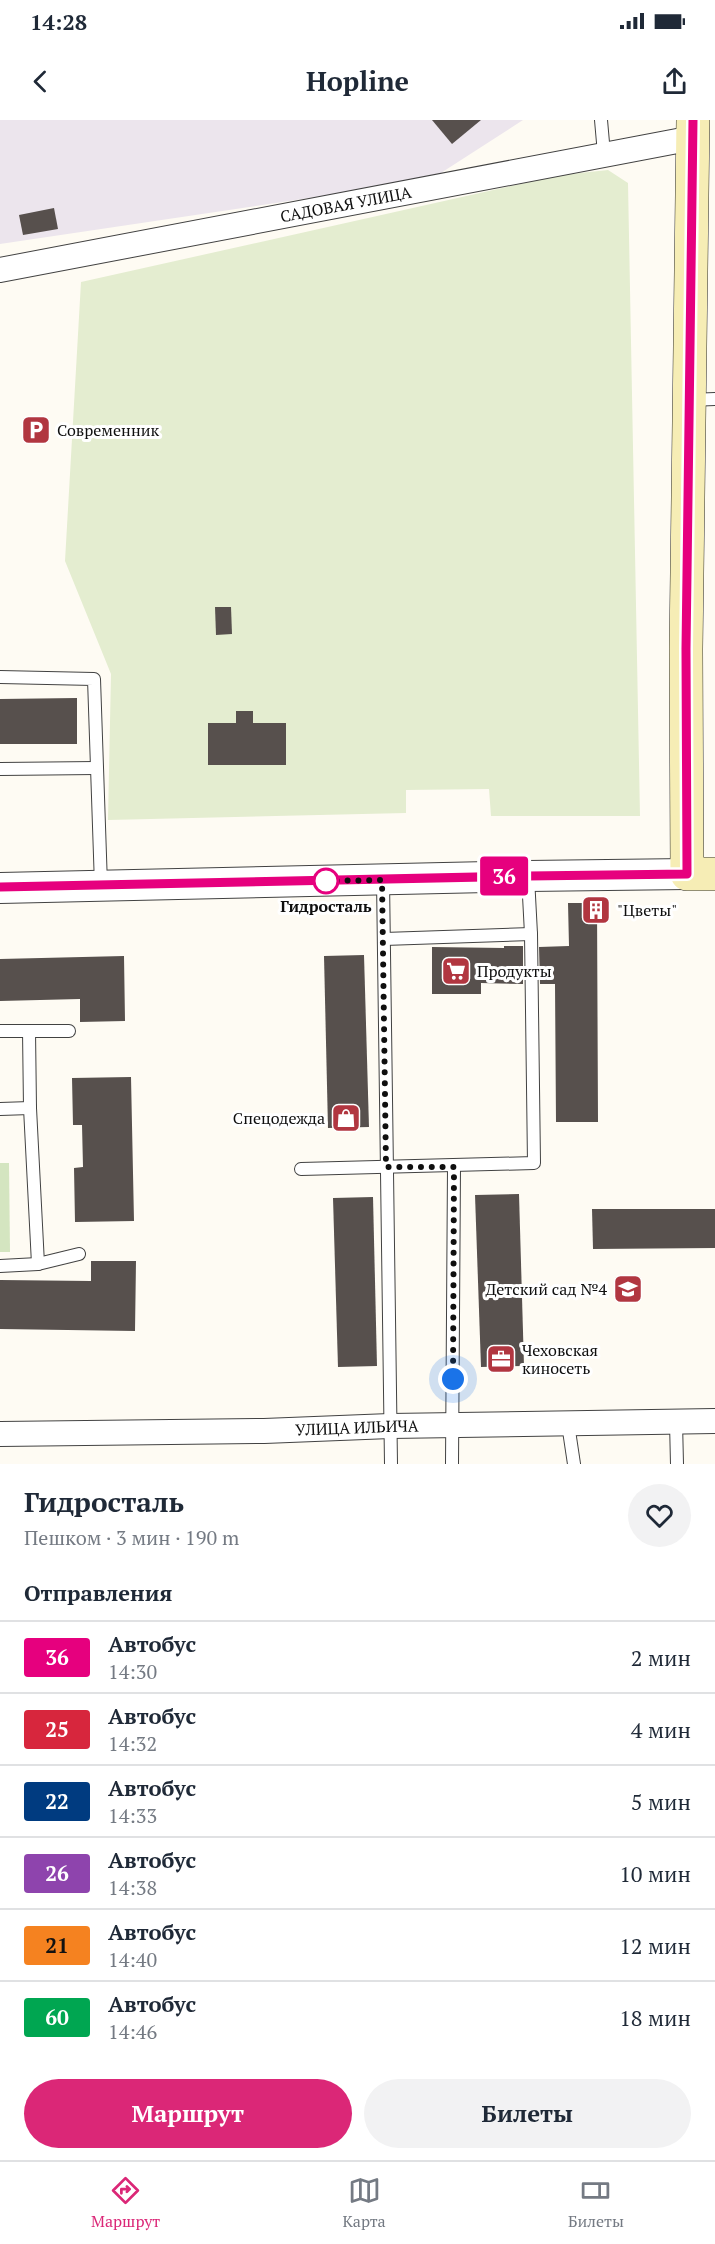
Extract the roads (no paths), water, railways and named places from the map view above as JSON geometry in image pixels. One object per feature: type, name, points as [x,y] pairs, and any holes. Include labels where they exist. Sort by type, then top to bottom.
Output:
[{"type":"main road","points":[[693,129],[702,400],[686,649],[701,874]]},
{"type":"street","name":"САДОВАЯ УЛИЦА","points":[[0,270],[594,161],[693,129]]},
{"type":"street","points":[[0,888],[701,874]]},
{"type":"street","name":"УЛИЦА ИЛЬИЧА","points":[[0,1434],[715,1421]]},
{"type":"lane","points":[[594,161],[601,120]]},
{"type":"lane","points":[[0,677],[94,679],[101,886]]},
{"type":"lane","points":[[0,769],[96,768]]},
{"type":"lane","points":[[301,1169],[454,1167],[534,1163],[528,876]]},
{"type":"lane","points":[[382,880],[391,1464]]},
{"type":"lane","points":[[384,939],[531,934]]},
{"type":"lane","points":[[29,1030],[30,1108],[38,1264]]},
{"type":"lane","points":[[0,1031],[69,1031]]},
{"type":"lane","points":[[0,1109],[30,1108]]},
{"type":"lane","points":[[452,1464],[454,1167]]},
{"type":"lane","points":[[0,1266],[38,1264],[79,1254]]},
{"type":"lane","points":[[676,1422],[677,1464]]},
{"type":"lane","points":[[568,1424],[574,1464]]},
{"type":"place","name":"Современник","points":[[36,430]]},
{"type":"place","name":"Гидросталь","points":[[326,881]]},
{"type":"place","name":"\"Цветы\"","points":[[596,910]]},
{"type":"place","name":"Продукты","points":[[456,971]]},
{"type":"place","name":"Спецодежда","points":[[346,1118]]},
{"type":"place","name":"Детский сад №4","points":[[628,1289]]},
{"type":"place","name":"Чеховская киносеть","points":[[501,1359]]}]
